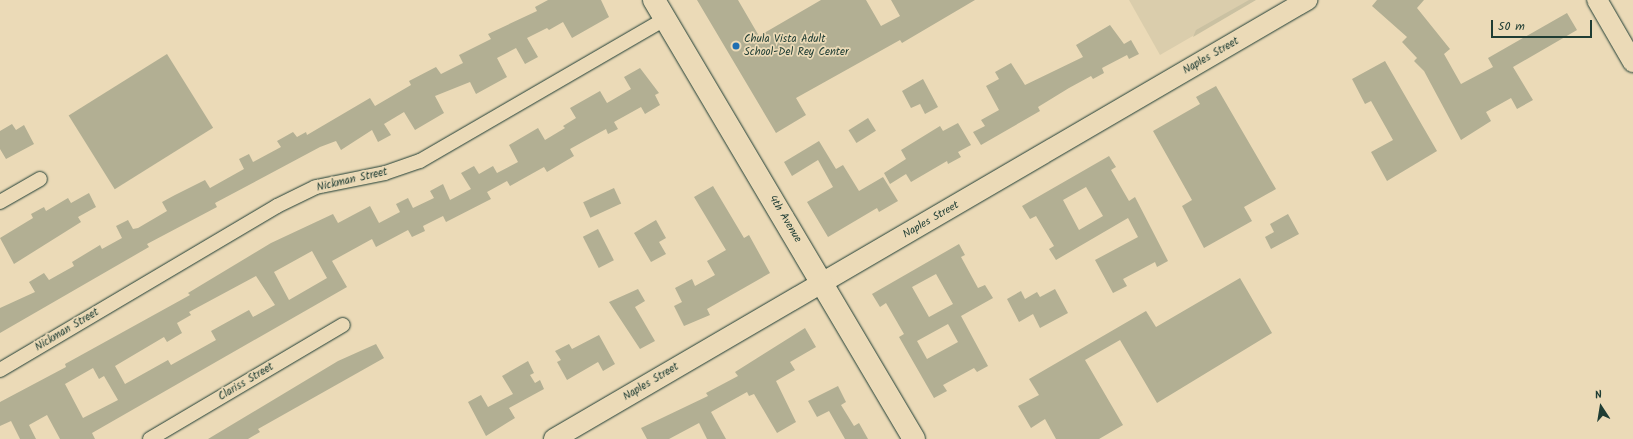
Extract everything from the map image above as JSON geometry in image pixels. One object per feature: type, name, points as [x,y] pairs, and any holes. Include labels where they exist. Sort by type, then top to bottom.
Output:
[{"type":"main road","name":"4th Avenue","points":[[654,0],[914,439]]},
{"type":"street","name":"Naples Street","points":[[554,439],[1307,0]]},
{"type":"street","points":[[1597,0],[1633,62]]},
{"type":"street","name":"Nickman Street","points":[[0,370],[277,206],[316,187],[385,173],[420,161],[665,19]]},
{"type":"street","points":[[0,202],[40,179]]},
{"type":"street","name":"Clariss Street","points":[[150,439],[343,324]]},
{"type":"shaded area","points":[[1129,0],[1255,0],[1160,55]]},
{"type":"shaded area","points":[[1249,0],[1256,0],[1193,37],[1196,30]]},
{"type":"building","points":[[548,0],[601,0],[609,17],[572,38],[563,22],[549,30],[547,28],[527,38],[538,57],[525,64],[516,48],[497,58],[507,77],[476,94],[470,82],[435,96],[444,113],[415,130],[404,112],[384,124],[391,135],[378,142],[372,130],[341,150],[336,141],[320,147],[215,203],[217,207],[147,244],[149,247],[0,333],[0,308],[35,292],[29,282],[44,273],[49,280],[74,266],[72,262],[100,245],[102,249],[122,238],[116,226],[128,220],[133,229],[138,228],[167,211],[162,202],[205,180],[210,188],[244,169],[239,159],[249,154],[253,162],[281,147],[277,141],[293,132],[297,137],[306,132],[307,135],[370,98],[375,106],[411,85],[409,81],[436,67],[441,74],[463,63],[459,55],[491,39],[488,34],[537,11],[535,7]]},
{"type":"building","points":[[697,0],[738,0],[759,36],[821,0],[866,0],[881,26],[900,16],[891,0],[975,0],[902,43],[900,40],[796,98],[806,115],[776,133]]},
{"type":"building","points":[[1377,0],[1424,0],[1417,8],[1450,49],[1444,54],[1461,84],[1493,67],[1488,58],[1567,13],[1577,30],[1513,67],[1533,100],[1517,109],[1511,98],[1486,112],[1491,121],[1461,140],[1424,71],[1414,61],[1417,58],[1402,42],[1407,37],[1372,6]]},
{"type":"building","points":[[1110,25],[1124,44],[1131,40],[1139,54],[1129,59],[1127,55],[1102,68],[1104,73],[1093,79],[1091,76],[1069,88],[1038,107],[1040,111],[981,145],[973,132],[985,126],[981,120],[999,110],[986,86],[999,79],[995,72],[1011,63],[1025,85],[1083,57],[1076,45]]},
{"type":"building","points":[[167,54],[213,128],[115,189],[69,115]]},
{"type":"building","points":[[1385,61],[1437,151],[1387,181],[1371,152],[1393,140],[1371,101],[1365,104],[1352,79]]},
{"type":"building","points":[[640,68],[659,93],[655,95],[660,105],[645,114],[641,107],[614,122],[618,129],[608,134],[606,129],[570,149],[574,156],[547,172],[544,167],[510,186],[507,181],[487,192],[491,199],[446,222],[443,216],[423,226],[425,231],[412,237],[408,230],[376,247],[372,239],[332,261],[347,287],[92,433],[95,439],[60,439],[47,415],[29,425],[36,439],[20,439],[11,421],[0,426],[0,402],[66,367],[65,364],[190,295],[188,293],[271,243],[333,214],[338,223],[370,206],[379,223],[400,212],[396,204],[408,198],[413,208],[434,198],[430,191],[443,184],[450,200],[471,189],[461,173],[474,166],[479,174],[493,166],[497,173],[518,162],[509,145],[538,128],[545,140],[565,128],[563,126],[576,118],[570,108],[600,91],[607,103],[631,89],[624,77]],"holes":[[[312,251],[327,278],[289,300],[274,272]],[[256,276],[275,305],[253,317],[249,310],[211,331],[216,340],[171,365],[168,360],[125,384],[115,366],[164,337],[167,342],[182,333],[177,323],[191,315],[189,312]],[[93,368],[99,379],[104,376],[118,400],[83,418],[65,384]]]},
{"type":"building","points":[[923,79],[938,107],[925,114],[920,104],[911,108],[902,91]]},
{"type":"building","points":[[1216,86],[1276,189],[1244,207],[1252,221],[1204,248],[1182,206],[1192,200],[1153,131],[1200,104],[1196,97]]},
{"type":"building","points":[[868,118],[876,131],[856,143],[848,130]]},
{"type":"building","points":[[958,123],[971,145],[958,152],[961,157],[948,164],[947,161],[911,182],[906,174],[890,184],[884,173],[906,159],[901,150],[940,126],[943,131]]},
{"type":"building","points":[[12,124],[16,130],[24,125],[34,144],[6,159],[0,149],[0,131]]},
{"type":"building","points":[[819,141],[836,169],[843,165],[859,191],[883,177],[898,201],[879,212],[877,208],[828,237],[807,202],[833,187],[818,160],[792,176],[784,162]]},
{"type":"building","points":[[1109,156],[1116,167],[1111,170],[1129,201],[1135,197],[1168,261],[1157,267],[1155,262],[1123,279],[1127,286],[1113,293],[1095,260],[1138,237],[1128,218],[1056,260],[1049,249],[1054,246],[1036,216],[1030,219],[1022,206]],"holes":[[[1086,187],[1103,216],[1079,230],[1063,200]]]},
{"type":"building","points":[[713,186],[744,238],[749,235],[770,273],[707,309],[710,315],[684,326],[674,306],[682,302],[675,288],[692,279],[695,286],[715,275],[707,261],[726,250],[694,197]]},
{"type":"building","points":[[614,188],[621,203],[590,218],[583,202]]},
{"type":"building","points":[[89,193],[96,207],[78,217],[81,222],[14,264],[0,238],[33,218],[31,214],[44,207],[46,211],[68,198],[71,203]]},
{"type":"building","points":[[1288,214],[1299,234],[1271,249],[1265,237],[1274,232],[1270,224]]},
{"type":"building","points":[[656,220],[666,238],[659,242],[666,254],[651,262],[634,233]]},
{"type":"building","points":[[598,229],[614,260],[599,268],[583,237]]},
{"type":"building","points":[[959,244],[965,255],[961,257],[978,288],[985,285],[993,298],[961,316],[988,366],[977,372],[974,368],[943,385],[947,391],[934,398],[899,337],[904,334],[886,303],[880,307],[872,294]],"holes":[[[936,274],[953,304],[929,317],[912,287]],[[948,324],[958,342],[927,359],[917,341]]]},
{"type":"building","points":[[1240,278],[1272,333],[1157,403],[1120,340],[1085,360],[1123,425],[1099,439],[1056,439],[1045,419],[1031,428],[1018,406],[1039,395],[1029,379],[1146,311],[1156,327]]},
{"type":"building","points":[[638,289],[645,301],[635,307],[655,341],[640,349],[609,302]]},
{"type":"building","points":[[1055,289],[1068,313],[1040,328],[1033,314],[1019,322],[1007,299],[1021,291],[1025,299],[1037,292],[1040,297]]},
{"type":"building","points":[[805,328],[816,347],[790,362],[795,370],[776,381],[796,422],[777,433],[754,394],[749,396],[747,392],[711,412],[726,439],[707,439],[699,423],[669,439],[647,439],[641,428],[708,396],[706,393],[738,376],[735,372]]},
{"type":"building","points":[[599,335],[615,364],[603,371],[598,362],[567,380],[557,362],[561,360],[555,351],[569,344],[572,349]]},
{"type":"building","points":[[376,344],[384,358],[258,429],[260,432],[248,439],[208,439],[338,361]]},
{"type":"building","points":[[528,361],[534,373],[530,375],[535,383],[540,380],[544,389],[509,408],[515,418],[486,436],[468,402],[481,395],[488,407],[513,394],[502,376]]},
{"type":"building","points":[[838,386],[846,402],[841,405],[854,426],[859,423],[868,439],[845,439],[829,411],[817,417],[808,401]]},
{"type":"place","name":"Chula Vista Adult School-Del Rey Center","points":[[736,46]]}]
